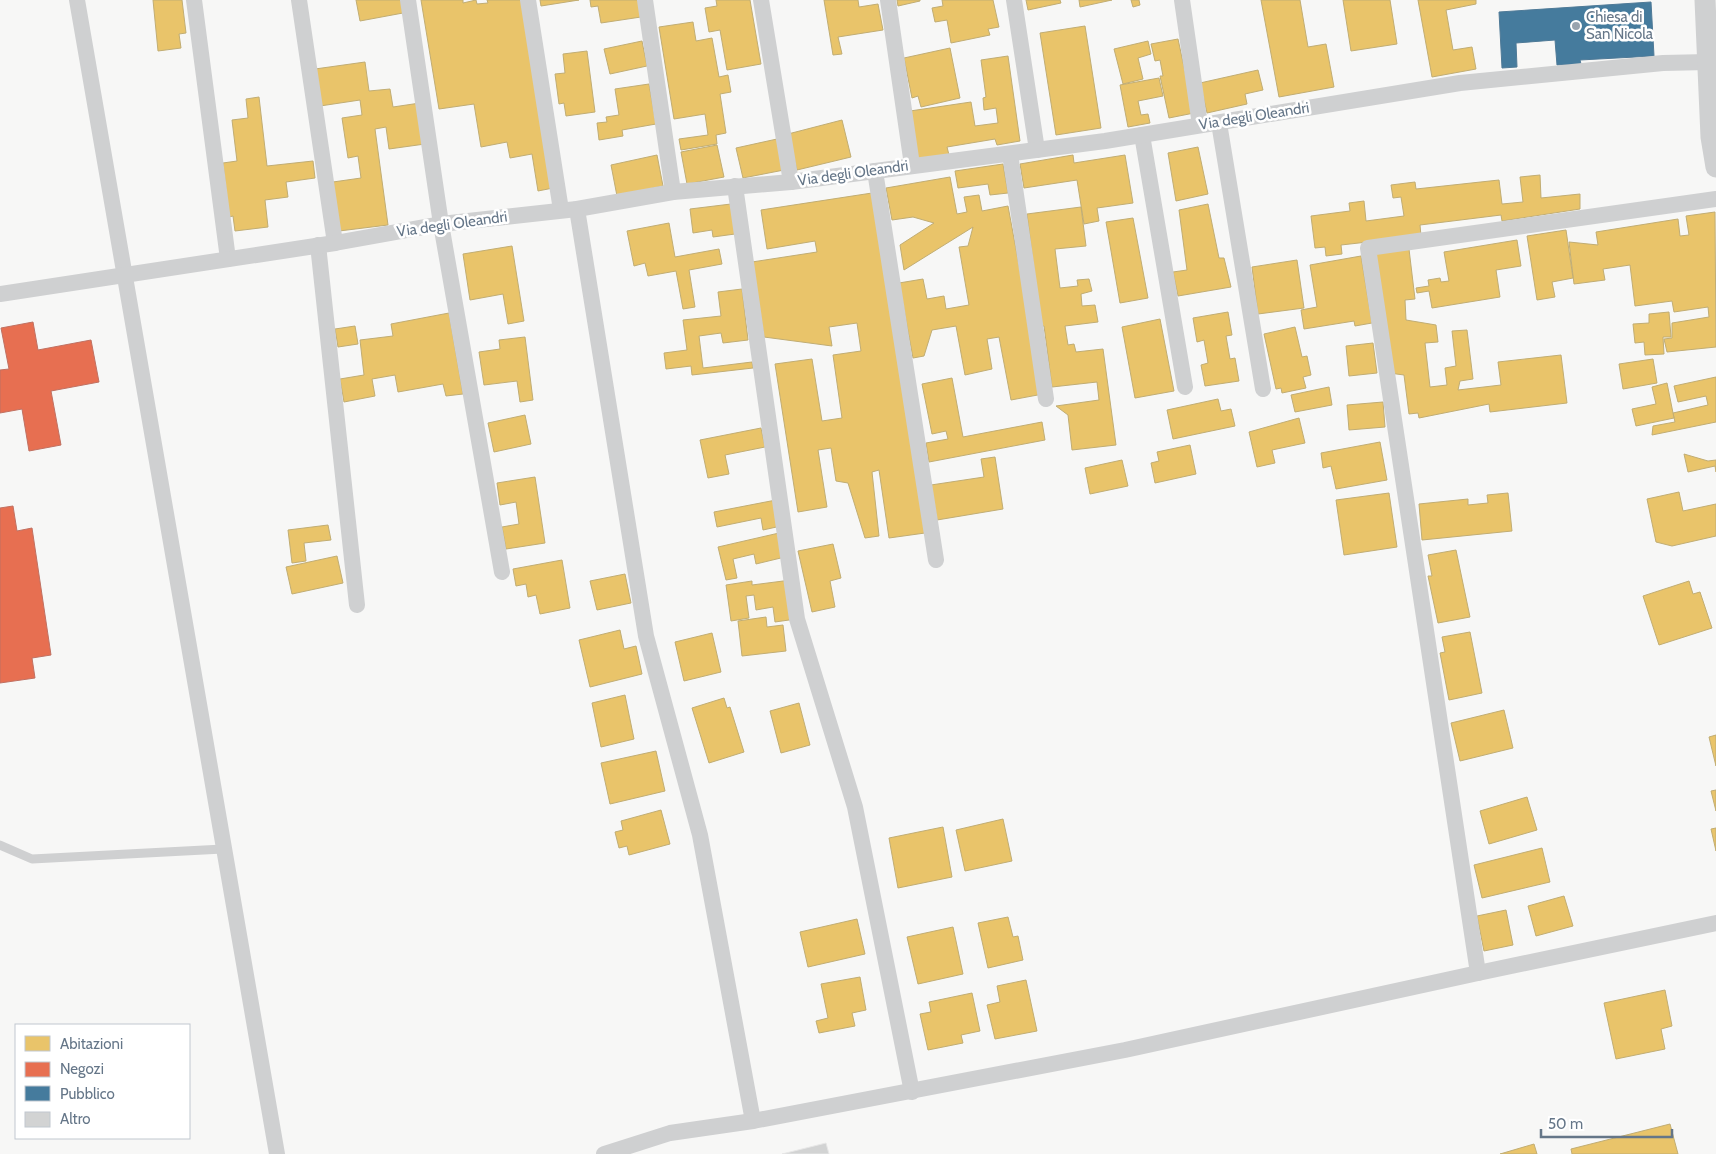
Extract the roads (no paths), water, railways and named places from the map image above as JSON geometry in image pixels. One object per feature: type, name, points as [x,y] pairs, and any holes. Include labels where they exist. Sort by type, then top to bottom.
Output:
[{"type":"street","points":[[77,0],[277,1154]]},
{"type":"street","points":[[194,0],[228,259]]},
{"type":"street","points":[[298,0],[335,243]]},
{"type":"street","points":[[408,0],[441,224],[502,572]]},
{"type":"street","points":[[528,0],[569,210],[646,636],[700,835],[753,1121]]},
{"type":"street","points":[[645,0],[673,192]]},
{"type":"street","points":[[762,0],[790,182]]},
{"type":"street","points":[[888,0],[912,165]]},
{"type":"street","points":[[1014,0],[1037,150]]},
{"type":"street","points":[[1182,0],[1200,125]]},
{"type":"street","points":[[1705,0],[1711,137],[1716,167]]},
{"type":"street","name":"Via degli Oleandri","points":[[0,294],[335,243],[441,224],[569,210],[673,192],[790,182],[1142,135],[1460,82],[1663,63],[1708,62]]},
{"type":"street","points":[[1219,123],[1263,389]]},
{"type":"street","points":[[1142,135],[1185,387]]},
{"type":"street","points":[[1010,154],[1046,399]]},
{"type":"street","points":[[876,171],[936,560]]},
{"type":"street","points":[[735,186],[798,619],[855,807],[912,1092]]},
{"type":"street","points":[[1478,973],[1368,248],[1716,199]]},
{"type":"street","points":[[318,245],[358,606]]},
{"type":"street","points":[[604,1154],[670,1133],[753,1121],[912,1092],[1125,1050],[1716,923]]},
{"type":"lane","points":[[0,845],[32,859],[223,849]]},
{"type":"place","name":"Chiesa di San Nicola","points":[[1576,26]]}]
